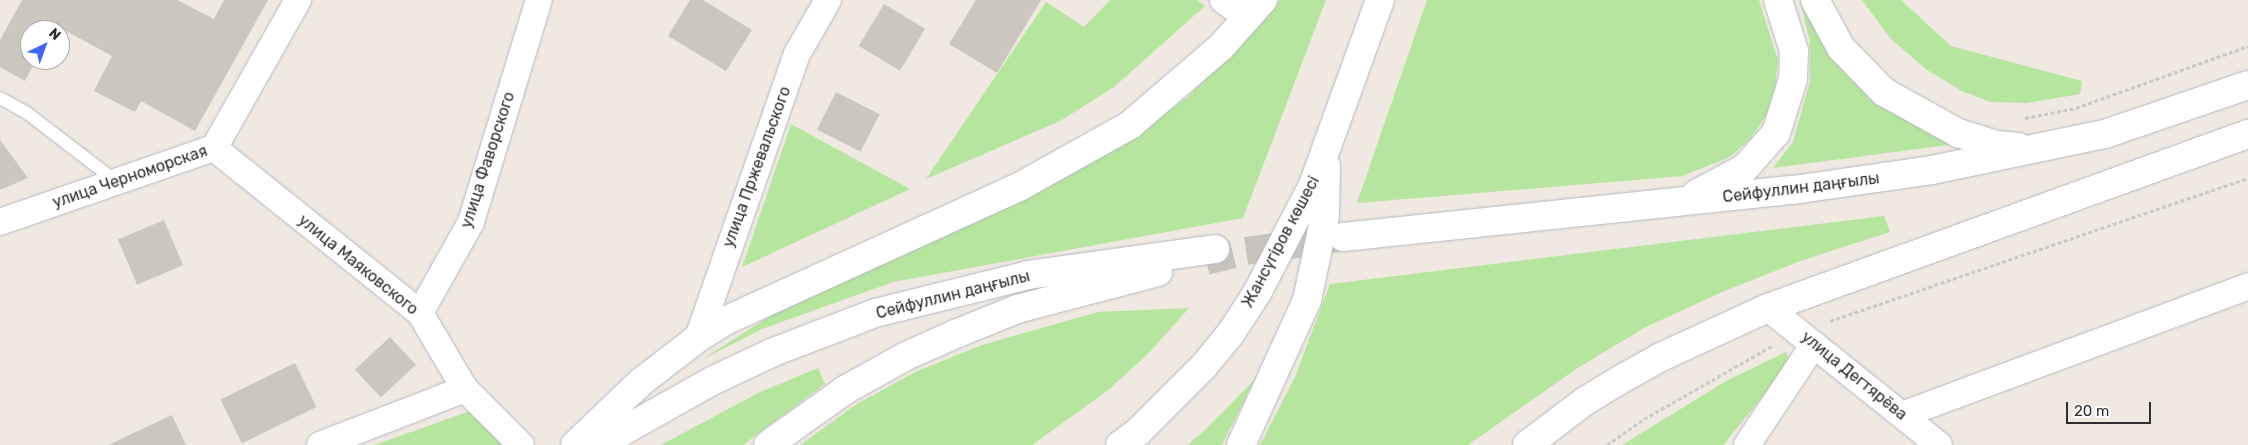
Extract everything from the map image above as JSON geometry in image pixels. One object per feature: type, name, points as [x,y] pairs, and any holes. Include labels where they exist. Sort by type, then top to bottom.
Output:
[{"type":"main road","name":"Жансүгіров көшесі","points":[[1120,445],[1178,393],[1231,333],[1257,293],[1313,185],[1380,0]]},
{"type":"main road","points":[[1664,204],[1724,182],[1759,155],[1776,133],[1793,79],[1794,51],[1778,0]]},
{"type":"main road","points":[[1815,0],[1840,48],[1884,92],[1958,133],[1997,145],[2045,149]]},
{"type":"main road","points":[[574,445],[641,382],[698,338],[757,305],[1021,186],[1080,155],[1130,125],[1185,80],[1255,9]]},
{"type":"main road","name":"Сейфуллин даңғылы","points":[[1343,238],[1793,190],[2045,149],[2161,118],[2248,85]]},
{"type":"main road","points":[[1527,445],[1585,401],[1624,377],[1661,356],[1768,308],[2248,134]]},
{"type":"main road","points":[[1241,445],[1307,300],[1325,215],[1326,149]]},
{"type":"main road","name":"Сейфуллин даңғылы","points":[[598,445],[714,380],[771,353],[876,313],[1028,275],[1210,255],[1017,309],[958,333],[906,356],[845,390],[768,445]]},
{"type":"street","name":"улица Черноморская","points":[[0,222],[214,148],[298,0]]},
{"type":"street","name":"улица Фаворского","points":[[420,313],[471,222],[539,0]]},
{"type":"street","name":"улица Пржевальского","points":[[698,338],[797,54],[828,0]]},
{"type":"street","points":[[1223,0],[1255,9]]},
{"type":"street","name":"улица Маяковского","points":[[214,148],[420,313],[465,389],[521,445]]},
{"type":"street","points":[[1902,415],[2248,286]]},
{"type":"street","name":"улица Дегтярёва","points":[[1768,308],[1939,445]]},
{"type":"street","points":[[1747,445],[1806,338]]},
{"type":"street","points":[[320,445],[465,389]]},
{"type":"lane","points":[[0,98],[27,113],[116,182]]},
{"type":"path","points":[[2017,117],[2076,108],[2248,46]]},
{"type":"path","points":[[1608,445],[1721,373],[1806,338],[2248,178]]},
{"type":"green space","points":[[1110,0],[1197,0],[1205,6],[1114,87],[1060,121],[926,179],[1046,2],[1084,27]]},
{"type":"green space","points":[[1280,0],[1326,0],[1243,218],[893,282],[762,329],[701,360],[797,299],[1138,133],[1189,96]]},
{"type":"green space","points":[[1427,0],[1759,0],[1778,60],[1775,89],[1766,116],[1750,139],[1730,157],[1682,176],[1357,203]]},
{"type":"green space","points":[[1800,0],[1806,0],[1865,91],[1897,116],[1956,144],[1773,168],[1793,142],[1810,81],[1810,43]]},
{"type":"green space","points":[[1862,0],[1901,0],[1951,46],[2082,81],[2080,94],[2027,103],[1990,102],[1962,91],[1927,70],[1891,39]]},
{"type":"green space","points":[[791,124],[910,189],[742,267]]},
{"type":"green space","points":[[1884,216],[1890,232],[1800,261],[1722,292],[1644,328],[1576,369],[1468,445],[1260,445],[1295,377],[1330,284]]},
{"type":"green space","points":[[1189,308],[1148,354],[1107,391],[1032,445],[800,445],[857,404],[917,371],[982,345],[1098,312]]},
{"type":"green space","points":[[1786,352],[1790,363],[1723,445],[1622,445],[1726,381]]},
{"type":"green space","points":[[818,368],[825,384],[743,445],[661,445],[760,392]]},
{"type":"green space","points":[[1255,379],[1222,445],[1188,445],[1205,430]]},
{"type":"green space","points":[[473,410],[502,445],[374,445],[456,416]]},
{"type":"building","points":[[22,0],[177,0],[214,19],[224,0],[268,0],[195,131],[141,101],[135,112],[94,91],[112,56],[70,33],[70,20],[20,20],[20,70],[31,70],[25,81],[0,67],[0,40]]},
{"type":"building","points":[[690,0],[703,0],[752,30],[726,71],[668,36]]},
{"type":"building","points":[[976,0],[1041,0],[997,73],[949,44]]},
{"type":"building","points":[[884,4],[925,29],[900,71],[859,46]]},
{"type":"building","points":[[836,92],[880,114],[861,152],[817,129]]},
{"type":"building","points":[[0,140],[28,178],[0,190]]},
{"type":"building","points":[[164,220],[183,265],[137,285],[118,240]]},
{"type":"building","points":[[390,337],[416,365],[381,398],[355,370]]},
{"type":"building","points":[[295,363],[316,407],[242,443],[220,399]]},
{"type":"building","points":[[172,415],[186,445],[108,445]]},
{"type":"tunnel","points":[[1206,261],[1246,251],[1341,238]]}]
